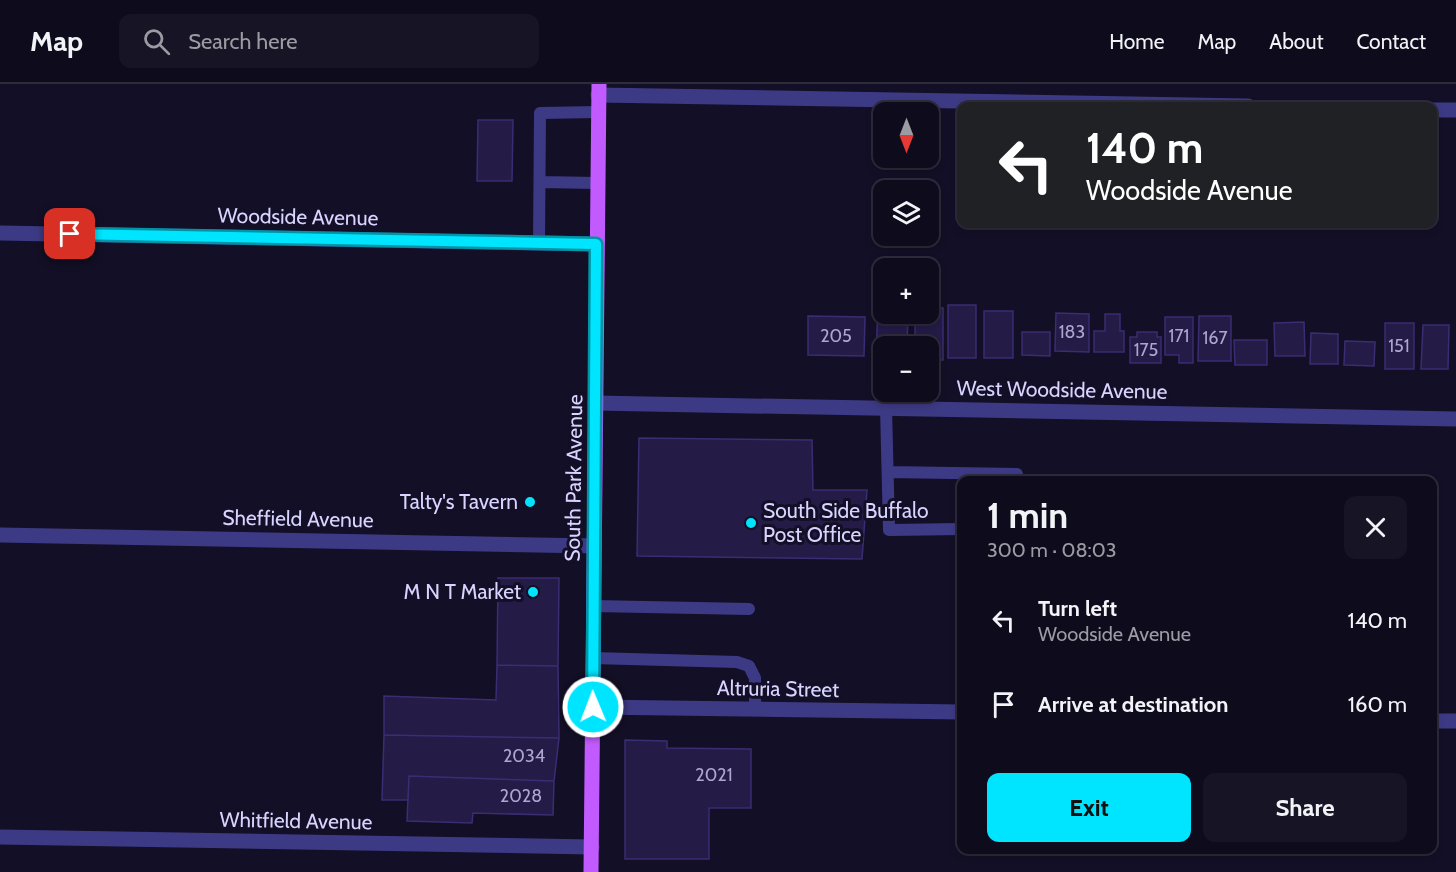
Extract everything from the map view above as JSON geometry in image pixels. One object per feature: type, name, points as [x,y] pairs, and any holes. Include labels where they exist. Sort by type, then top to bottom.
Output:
[{"type":"main road","name":"South Park Avenue","points":[[591,872],[598,89]]},
{"type":"street","points":[[598,89],[1095,102]]},
{"type":"street","points":[[1437,110],[1456,110]]},
{"type":"street","name":"Woodside Avenue","points":[[0,233],[596,244]]},
{"type":"street","name":"West Woodside Avenue","points":[[595,403],[1456,419]]},
{"type":"street","name":"Sheffield Avenue","points":[[0,535],[594,546]]},
{"type":"street","name":"Altruria Street","points":[[593,707],[957,712]]},
{"type":"street","points":[[1437,721],[1456,721]]},
{"type":"street","name":"Whitfield Avenue","points":[[0,837],[591,848]]},
{"type":"lane","points":[[539,242],[540,112],[598,112]]},
{"type":"lane","points":[[540,182],[597,183]]},
{"type":"lane","points":[[886,407],[889,530],[957,529]]},
{"type":"lane","points":[[888,472],[1017,474],[1017,476]]},
{"type":"lane","points":[[593,606],[749,609]]},
{"type":"lane","points":[[593,658],[737,662],[749,666],[755,678],[755,710]]},
{"type":"building","points":[[478,120],[513,120],[512,181],[477,181]]},
{"type":"building","points":[[948,305],[976,305],[976,358],[948,358]]},
{"type":"building","points":[[939,308],[943,308],[943,360],[939,360],[939,336],[915,336],[915,324],[939,324]]},
{"type":"building","points":[[984,311],[1013,311],[1013,358],[984,358]]},
{"type":"building","points":[[1056,313],[1089,314],[1089,352],[1055,351]]},
{"type":"building","points":[[1105,314],[1120,314],[1120,331],[1124,331],[1124,352],[1094,352],[1094,331],[1105,331]]},
{"type":"building","points":[[808,316],[865,317],[864,356],[808,355]]},
{"type":"building","points":[[1199,316],[1231,316],[1231,361],[1198,361]]},
{"type":"building","points":[[1165,317],[1193,317],[1193,363],[1179,363],[1179,355],[1165,355]]},
{"type":"building","points":[[1304,322],[1305,356],[1275,356],[1274,323]]},
{"type":"building","points":[[1385,323],[1414,323],[1414,369],[1385,369]]},
{"type":"building","points":[[877,324],[908,324],[907,336],[877,336]]},
{"type":"building","points":[[1423,325],[1449,325],[1448,369],[1421,369]]},
{"type":"building","points":[[1022,332],[1050,332],[1050,356],[1022,355]]},
{"type":"building","points":[[1137,332],[1157,332],[1157,337],[1161,337],[1161,363],[1130,363],[1130,337],[1137,337]]},
{"type":"building","points":[[1311,333],[1338,334],[1338,364],[1310,364]]},
{"type":"building","points":[[1234,340],[1267,340],[1267,365],[1235,365]]},
{"type":"building","points":[[1345,341],[1375,342],[1374,366],[1344,365]]},
{"type":"building","name":"South Side Buffalo Post Office","points":[[639,438],[812,440],[813,490],[867,490],[862,559],[637,556]]},
{"type":"building","points":[[498,578],[559,578],[558,666],[497,665]]},
{"type":"building","points":[[497,665],[558,666],[559,738],[384,735],[384,696],[496,700]]},
{"type":"building","points":[[384,735],[559,738],[554,781],[409,776],[408,800],[382,800]]},
{"type":"building","points":[[625,740],[667,741],[667,748],[751,749],[751,808],[709,808],[709,859],[625,859]]},
{"type":"building","points":[[409,776],[554,781],[553,815],[473,813],[472,823],[407,821]]},
{"type":"place","name":"Talty's Tavern","points":[[530,502]]},
{"type":"place","name":"South Side Buffalo Post Office","points":[[751,523]]},
{"type":"place","name":"M N T Market","points":[[533,592]]},
{"type":"route","points":[[70,234],[596,244],[593,707]]}]
